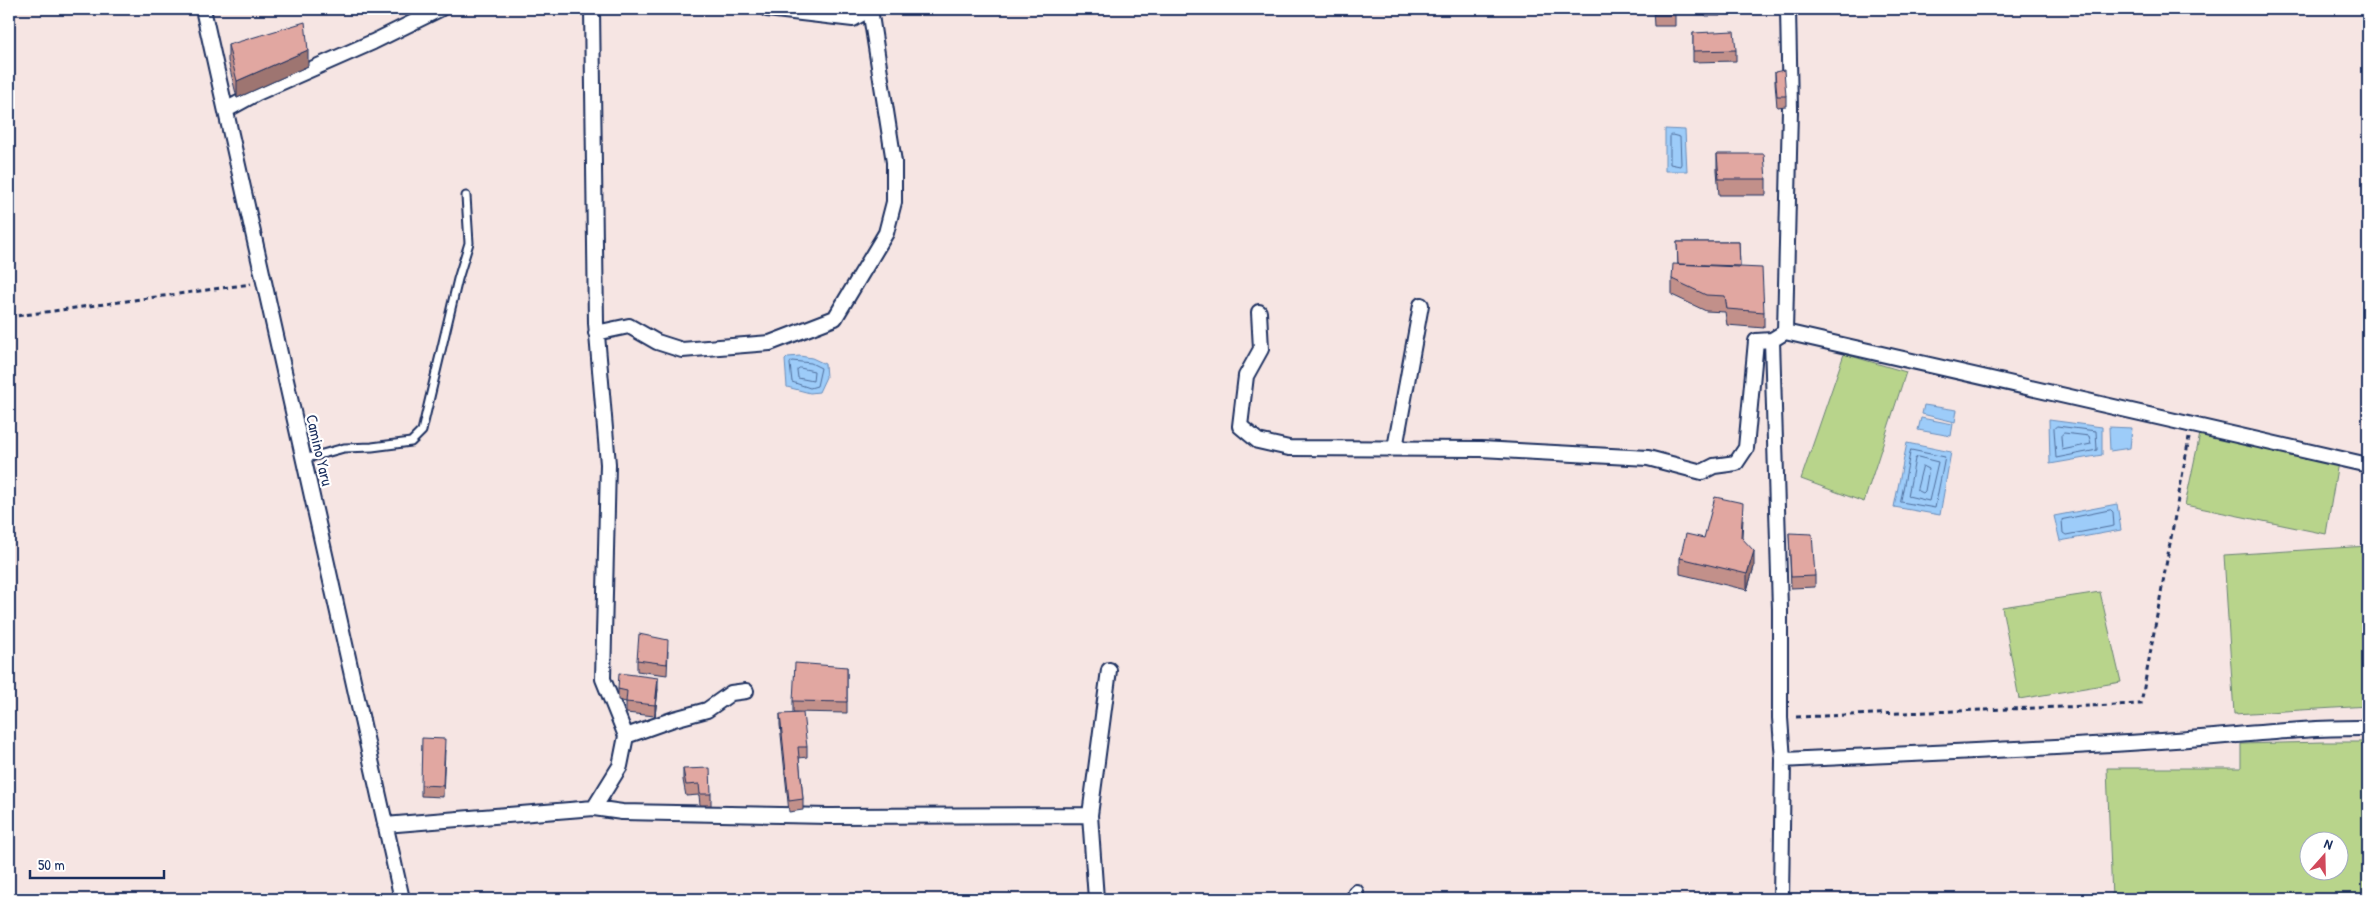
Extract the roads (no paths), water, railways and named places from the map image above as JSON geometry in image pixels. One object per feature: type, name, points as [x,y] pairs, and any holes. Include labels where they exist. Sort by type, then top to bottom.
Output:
[{"type":"street","name":"Camino Yaru","points":[[203,9],[402,899]]},
{"type":"street","points":[[226,110],[257,93],[372,42],[440,9]]},
{"type":"street","points":[[592,9],[596,333],[608,464],[603,679],[626,736],[620,766],[594,808]]},
{"type":"street","points":[[596,333],[628,326],[657,342],[682,350],[770,343],[835,318],[886,233],[894,202],[894,162],[870,9],[853,19],[767,9]]},
{"type":"street","points":[[1785,332],[1790,109],[1788,9]]},
{"type":"street","points":[[1395,448],[1421,305]]},
{"type":"street","points":[[1259,312],[1261,349],[1246,376],[1240,426],[1258,442],[1289,448],[1481,449],[1648,458],[1702,472],[1714,466],[1736,464],[1746,448],[1756,341],[1772,340],[1785,332],[2368,465]]},
{"type":"street","points":[[1772,340],[1780,609],[1780,718],[1784,760],[1781,899]]},
{"type":"street","points":[[1096,899],[1090,815],[1109,670]]},
{"type":"street","points":[[626,736],[674,719],[707,710],[731,693],[746,690]]},
{"type":"street","points":[[1784,760],[2040,748],[2212,738],[2331,728],[2368,728]]},
{"type":"street","points":[[385,825],[594,808],[622,812],[818,816],[1090,815]]},
{"type":"lane","points":[[304,459],[344,448],[372,448],[411,442],[422,431],[458,279],[469,243],[466,196]]},
{"type":"water","points":[[1665,129],[1685,130],[1687,171],[1665,171]]},
{"type":"water","points":[[788,357],[812,358],[825,364],[826,377],[819,392],[810,393],[787,387],[785,360]]},
{"type":"water","points":[[1924,405],[1957,410],[1955,422],[1922,414]]},
{"type":"water","points":[[1921,418],[1953,424],[1951,436],[1918,430]]},
{"type":"water","points":[[2049,420],[2102,427],[2102,455],[2050,464]]},
{"type":"water","points":[[2109,427],[2132,428],[2130,448],[2110,451]]},
{"type":"water","points":[[1907,443],[1951,452],[1940,515],[1894,507]]},
{"type":"water","points":[[2117,504],[2121,530],[2060,541],[2054,516]]}]
